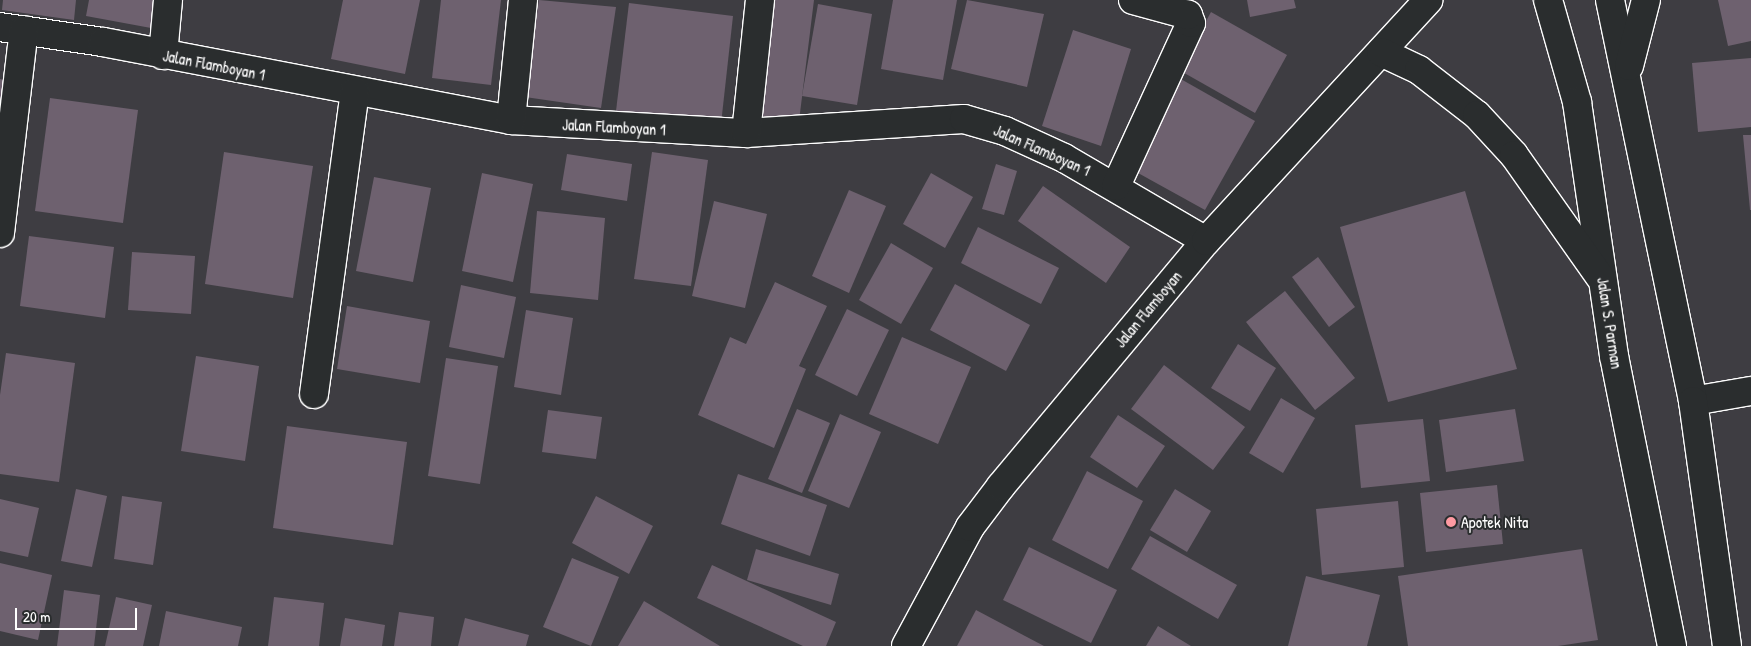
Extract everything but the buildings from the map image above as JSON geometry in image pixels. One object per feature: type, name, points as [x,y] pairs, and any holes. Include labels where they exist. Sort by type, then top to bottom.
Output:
[{"type":"street","points":[[164,55],[168,0]]},
{"type":"street","points":[[511,120],[523,0]]},
{"type":"street","points":[[746,133],[760,0]]},
{"type":"street","points":[[1116,186],[1191,23],[1188,15],[1133,0]]},
{"type":"street","name":"Jalan Flamboyan","points":[[906,646],[970,527],[1206,241],[1308,125],[1381,52],[1428,0]]},
{"type":"street","name":"Jalan S. Parman","points":[[1548,0],[1577,102],[1603,282],[1672,646]]},
{"type":"street","points":[[1610,0],[1628,70],[1693,401],[1727,646]]},
{"type":"street","points":[[1628,70],[1646,0]]},
{"type":"street","points":[[0,233],[12,28]]},
{"type":"street","name":"Jalan Flamboyan 1","points":[[12,28],[511,120],[746,133],[964,119],[1006,131],[1116,186],[1206,241]]},
{"type":"street","points":[[1381,52],[1419,70],[1477,115],[1514,155],[1603,282]]},
{"type":"street","points":[[314,394],[355,92]]},
{"type":"street","points":[[1693,401],[1751,391]]},
{"type":"place","name":"Apotek Nita","points":[[1451,522]]}]
